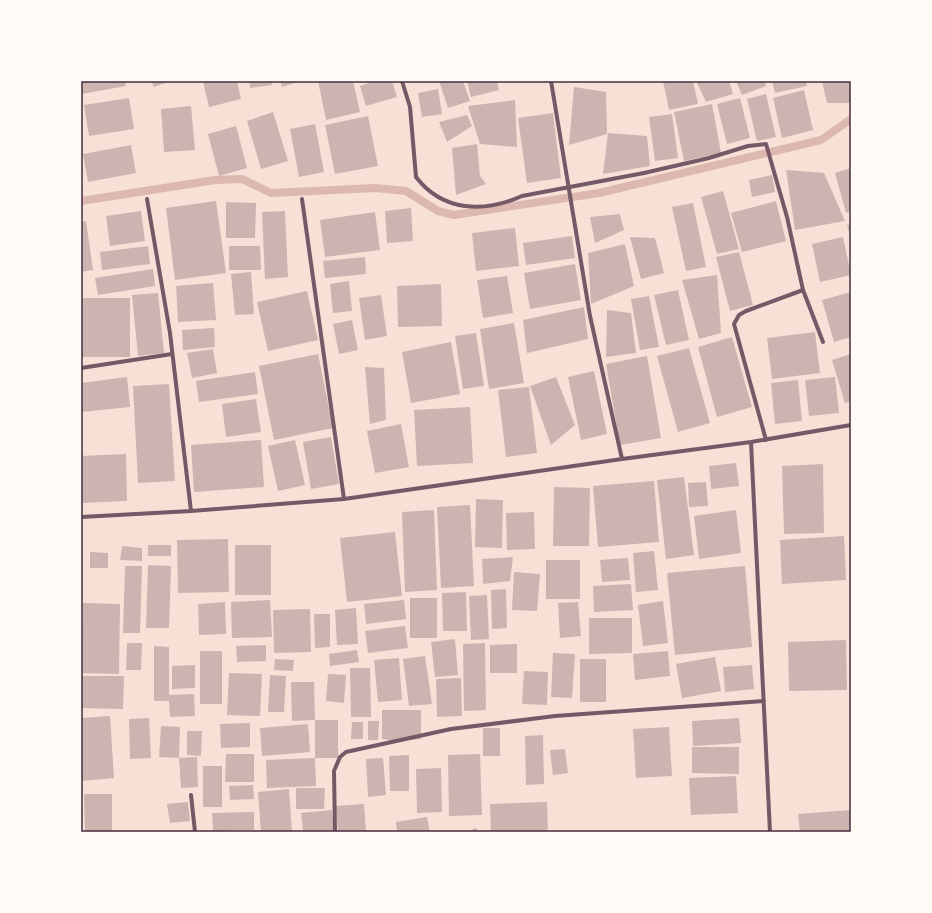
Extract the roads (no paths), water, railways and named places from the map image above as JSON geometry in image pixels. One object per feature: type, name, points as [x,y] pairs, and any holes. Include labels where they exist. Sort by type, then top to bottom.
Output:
[{"type":"street","points":[[402,81],[410,107],[416,177],[422,184],[445,201],[464,206],[488,206],[508,203],[522,196],[568,189],[709,158],[748,146],[766,144],[787,217],[803,290],[823,342]]},
{"type":"street","points":[[551,81],[571,210],[590,316],[622,459]]},
{"type":"street","points":[[147,199],[172,354],[191,511]]},
{"type":"street","points":[[302,199],[344,499]]},
{"type":"street","points":[[766,440],[734,324],[740,315],[746,311],[803,290]]},
{"type":"street","points":[[81,368],[172,354]]},
{"type":"street","points":[[81,517],[191,511],[344,499],[766,440],[851,425]]},
{"type":"street","points":[[752,442],[770,832]]},
{"type":"street","points":[[335,832],[334,771],[340,757],[346,752],[451,729],[533,718],[764,701]]},
{"type":"street","points":[[192,795],[195,832]]},
{"type":"waterway","points":[[81,201],[215,180],[242,179],[271,193],[375,188],[406,191],[438,211],[454,215],[599,193],[821,140],[851,119]]}]
